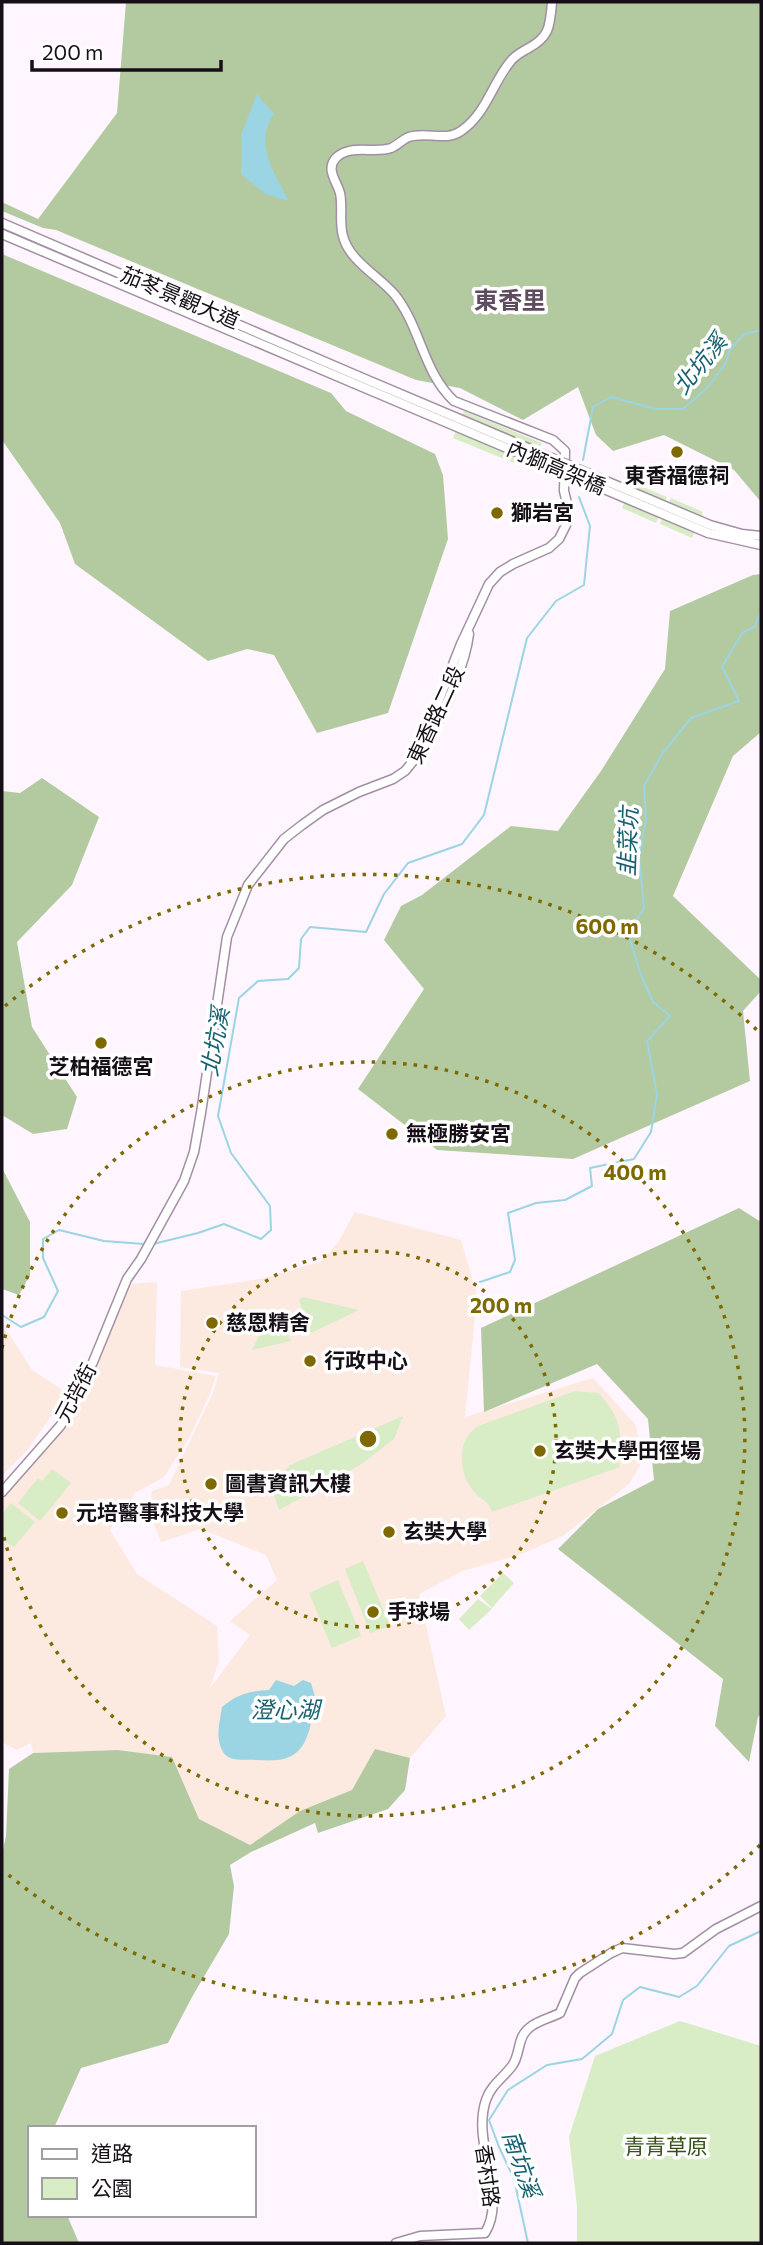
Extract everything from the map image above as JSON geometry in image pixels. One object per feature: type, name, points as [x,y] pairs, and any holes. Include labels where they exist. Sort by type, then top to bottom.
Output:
[{"type":"street","name":"東香路二段","points":[[127,1279],[171,1207],[194,1152],[227,936],[248,885],[284,839],[316,815],[405,771],[414,760],[442,698],[461,644],[489,584],[500,572],[513,564],[545,552],[559,539],[566,525],[568,507],[564,491],[565,451],[553,440],[454,401],[442,389],[432,374],[412,321],[394,295],[357,259],[347,245],[342,226],[340,194],[331,170],[334,160],[348,151],[389,149],[410,136],[453,136],[462,130],[482,110],[516,55],[540,43],[547,33],[552,2]]},
{"type":"street","name":"茄苳景觀大道","points":[[2,223],[355,379]]},
{"type":"street","name":"茄苳景觀大道","points":[[2,234],[355,379]]},
{"type":"street","name":"內獅高架橋","points":[[355,379],[710,525],[761,536]]},
{"type":"street","name":"內獅高架橋","points":[[355,379],[708,533],[761,545]]},
{"type":"street","name":"元培街","points":[[2,1492],[61,1425],[89,1371],[127,1279]]},
{"type":"street","name":"香村路","points":[[396,2243],[420,2236],[478,2235],[488,2229],[493,2217],[489,2166],[482,2136],[485,2102],[494,2085],[514,2063],[525,2032],[534,2024],[560,2013],[572,1982],[580,1973],[622,1948],[683,1953],[716,1929],[761,1906]]},
{"type":"shaded area","name":"玄奘大學","points":[[355,1212],[461,1240],[477,1295],[465,1417],[593,1378],[636,1425],[642,1462],[629,1484],[563,1536],[519,1555],[463,1571],[419,1594],[446,1716],[410,1758],[375,1749],[352,1790],[300,1811],[250,1845],[199,1819],[172,1757],[118,1750],[33,1753],[31,1743],[17,1750],[2,1742],[2,1497],[59,1432],[127,1284],[157,1282],[155,1365],[216,1376],[189,1438],[164,1477],[135,1493],[110,1530],[137,1574],[217,1626],[219,1661],[210,1688],[250,1635],[230,1621],[277,1580],[266,1555],[201,1529],[161,1542],[149,1511],[152,1491],[169,1485],[213,1393],[219,1373],[180,1367],[181,1291],[261,1279],[322,1261],[339,1241]]},
{"type":"shaded area","points":[[2,1323],[32,1370],[67,1393],[28,1449],[2,1476]]},
{"type":"green space","points":[[126,2],[761,2],[761,502],[734,470],[664,435],[613,451],[596,435],[578,387],[523,420],[460,388],[416,380],[56,230],[43,228],[2,211],[2,202],[38,219],[117,113]]},
{"type":"green space","points":[[2,254],[331,393],[346,411],[435,454],[443,475],[448,539],[388,713],[317,733],[274,655],[247,649],[208,661],[75,564],[60,523],[2,440]]},
{"type":"green space","points":[[464,411],[542,443],[531,470],[453,438]]},
{"type":"green space","points":[[633,483],[667,497],[656,523],[622,508]]},
{"type":"green space","points":[[671,498],[703,512],[692,538],[660,524]]},
{"type":"green space","points":[[761,574],[761,732],[733,756],[673,896],[761,980],[761,991],[743,1011],[750,1081],[573,1159],[437,1150],[358,1089],[424,989],[384,940],[401,906],[422,895],[511,826],[558,831],[601,771],[665,669],[670,611]]},
{"type":"green space","points":[[42,778],[99,817],[72,885],[17,942],[32,1027],[77,1097],[67,1129],[33,1134],[2,1115],[2,791],[20,793]]},
{"type":"green space","points":[[2,1168],[30,1222],[30,1275],[19,1295],[2,1289]]},
{"type":"green space","points":[[739,1208],[761,1222],[761,1714],[758,1717],[749,1762],[715,1726],[723,1679],[558,1549],[598,1509],[654,1480],[648,1419],[597,1364],[484,1412],[481,1328]]},
{"type":"green space","points":[[303,1297],[359,1310],[311,1333],[299,1300]]},
{"type":"green space","points":[[275,1311],[291,1341],[252,1350],[269,1315]]},
{"type":"green space","name":"玄奘大學田徑場","points":[[575,1391],[598,1393],[612,1410],[619,1429],[620,1467],[492,1512],[487,1503],[474,1492],[462,1466],[463,1448],[471,1432],[478,1426]]},
{"type":"green space","points":[[403,1416],[394,1439],[360,1465],[279,1510],[271,1487],[290,1465]]},
{"type":"green space","points":[[52,1469],[71,1483],[40,1521],[18,1503],[38,1478],[42,1481]]},
{"type":"green space","points":[[11,1503],[35,1522],[14,1547],[2,1540],[2,1514]]},
{"type":"green space","points":[[363,1561],[390,1626],[370,1633],[345,1569]]},
{"type":"green space","points":[[503,1573],[514,1583],[492,1608],[480,1596]]},
{"type":"green space","points":[[338,1580],[361,1636],[332,1648],[309,1593]]},
{"type":"green space","points":[[478,1599],[492,1609],[469,1630],[459,1619]]},
{"type":"green space","points":[[375,1749],[410,1758],[405,1790],[388,1809],[318,1833],[315,1823],[251,1852],[230,1865],[234,1886],[229,1934],[168,2043],[81,2068],[55,2126],[28,2126],[28,2217],[68,2217],[79,2243],[2,2243],[2,1855],[6,1836],[9,1769],[33,1753],[118,1750],[172,1757],[199,1819],[250,1845],[300,1811],[352,1790]]},
{"type":"green space","name":"青青草原","points":[[680,2021],[761,2046],[761,2243],[577,2243],[577,2206],[569,2137],[595,2056]]},
{"type":"water","points":[[257,94],[274,114],[268,125],[266,147],[268,158],[289,201],[265,194],[241,174],[241,135]]},
{"type":"water","name":"澄心湖","points":[[276,1680],[294,1686],[303,1680],[311,1683],[316,1700],[310,1713],[310,1729],[302,1747],[291,1756],[278,1760],[241,1760],[228,1757],[222,1750],[219,1739],[222,1707],[244,1694],[269,1690]]},
{"type":"waterway","name":"北坑溪","points":[[583,460],[593,407],[611,397],[656,409],[683,409],[707,388],[726,363],[729,351],[744,334],[761,330]]},
{"type":"waterway","name":"北坑溪","points":[[153,1244],[224,1224],[261,1239],[271,1230],[270,1206],[231,1153],[218,1116],[239,998],[258,981],[288,979],[299,968],[301,939],[310,927],[366,932],[384,894],[408,863],[462,844],[484,815],[527,638],[556,601],[584,585],[590,526],[579,497]]},
{"type":"waterway","name":"韭菜坑","points":[[480,1282],[510,1272],[515,1260],[508,1213],[536,1203],[565,1200],[592,1186],[590,1168],[634,1159],[651,1132],[657,1094],[647,1041],[670,1016],[653,1002],[628,934],[644,908],[639,857],[646,820],[644,786],[662,754],[691,718],[739,701],[722,667],[742,633],[754,627],[761,612]]},
{"type":"waterway","name":"北坑溪","points":[[2,1315],[21,1327],[44,1317],[58,1291],[43,1258],[43,1239],[59,1230],[104,1241],[144,1244]]},
{"type":"waterway","name":"南坑溪","points":[[528,2243],[514,2179],[489,2120],[508,2090],[547,2065],[582,2059],[612,2034],[623,2000],[640,1987],[679,1997],[697,1986],[729,1946],[761,1931]]},
{"type":"place","name":"東香福德祠","points":[[677,452]]},
{"type":"place","name":"獅岩宮","points":[[497,513]]},
{"type":"place","name":"芝柏福德宮","points":[[101,1043]]},
{"type":"place","name":"無極勝安宮","points":[[392,1134]]},
{"type":"place","name":"慈恩精舍","points":[[212,1323]]},
{"type":"place","name":"行政中心","points":[[310,1361]]},
{"type":"place","name":"玄奘大學田徑場","points":[[540,1451]]},
{"type":"place","name":"圖書資訊大樓","points":[[211,1484]]},
{"type":"place","name":"元培醫事科技大學","points":[[62,1513]]},
{"type":"place","name":"玄奘大學","points":[[389,1532]]},
{"type":"place","name":"手球場","points":[[373,1612]]},
{"type":"district","name":"東香里","points":[[510,301]]}]
